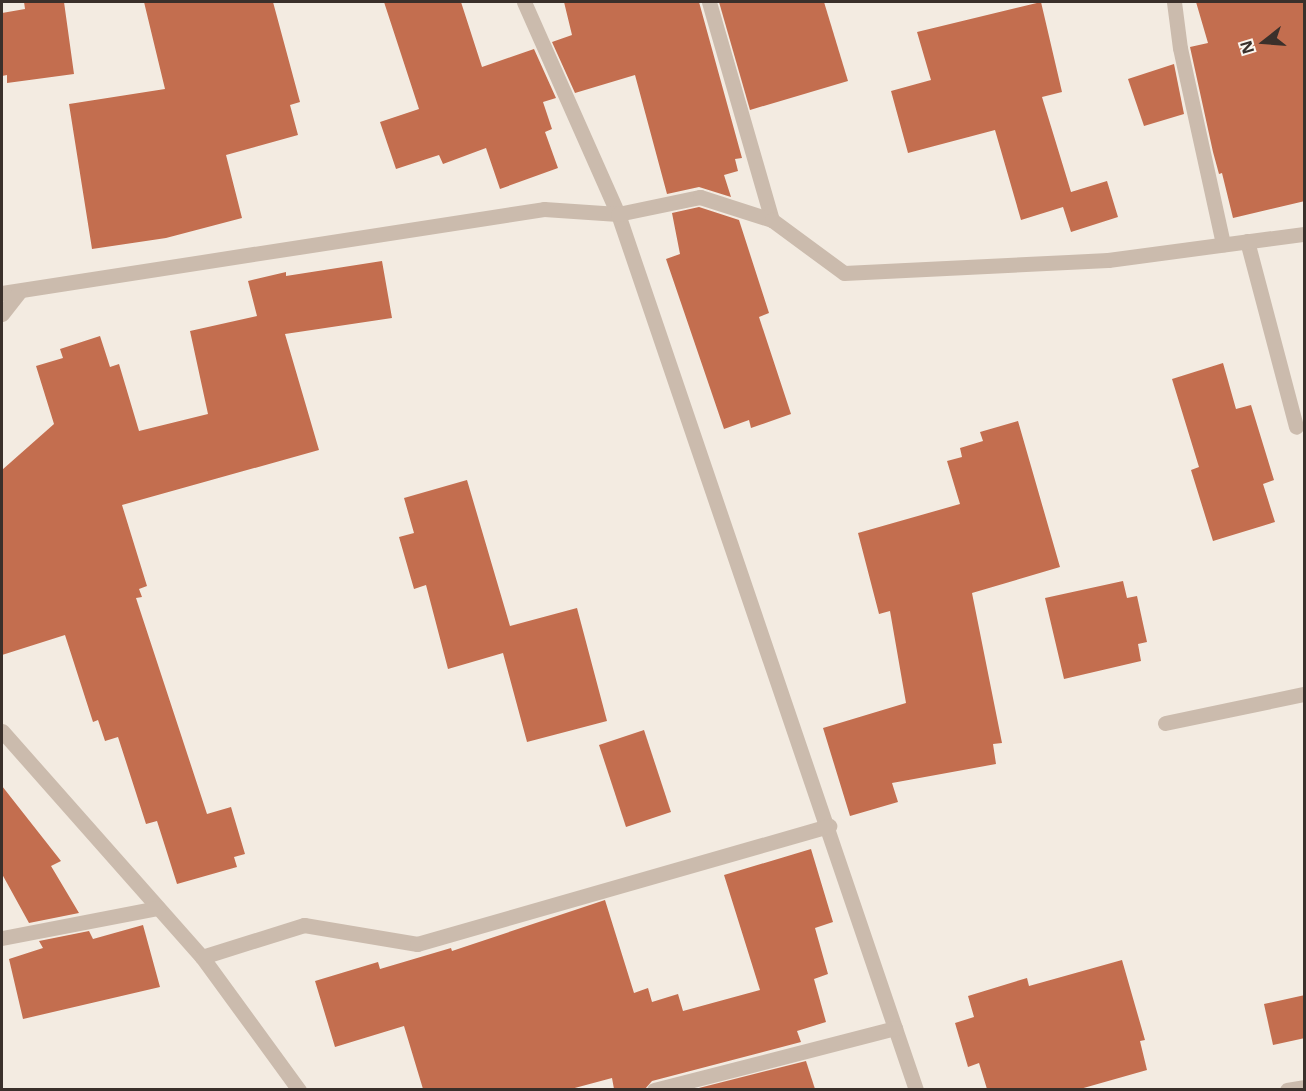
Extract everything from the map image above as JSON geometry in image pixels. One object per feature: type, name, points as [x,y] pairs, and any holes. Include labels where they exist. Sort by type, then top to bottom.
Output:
[{"type":"street","points":[[524,2],[618,214],[829,826],[916,1089]]},
{"type":"street","points":[[709,2],[772,220]]},
{"type":"street","points":[[1174,2],[1180,48],[1223,244]]},
{"type":"street","points":[[2,293],[544,209],[618,214],[700,197],[772,220],[844,273],[1108,260],[1305,234]]},
{"type":"street","points":[[1247,241],[1296,427]]},
{"type":"street","points":[[2,314],[19,292]]},
{"type":"street","points":[[1165,723],[1305,694]]},
{"type":"street","points":[[2,731],[202,957],[299,1089]]},
{"type":"street","points":[[202,957],[304,925],[417,944],[829,826]]},
{"type":"street","points":[[2,938],[158,908]]},
{"type":"street","points":[[654,1089],[895,1028]]},
{"type":"street","points":[[1287,1089],[1305,1087]]},
{"type":"building","points":[[24,2],[64,2],[74,74],[7,83],[7,75],[2,76],[2,13],[25,9]]},
{"type":"building","points":[[144,2],[273,2],[300,102],[290,105],[298,135],[226,155],[242,218],[166,238],[92,249],[69,104],[165,89]]},
{"type":"building","points":[[384,2],[461,2],[482,67],[534,49],[556,98],[543,102],[552,129],[545,132],[558,168],[500,189],[486,148],[443,164],[439,155],[396,169],[380,122],[419,109]]},
{"type":"building","points":[[564,2],[699,2],[742,158],[735,159],[738,171],[724,175],[731,197],[699,187],[667,194],[635,75],[575,93],[552,42],[572,35]]},
{"type":"building","points":[[719,2],[824,2],[848,81],[750,110]]},
{"type":"building","points":[[1041,2],[1062,92],[1042,97],[1071,192],[1107,181],[1118,217],[1071,232],[1063,207],[1021,220],[995,130],[908,153],[891,91],[931,80],[917,32]]},
{"type":"building","points":[[1196,2],[1305,2],[1305,201],[1233,218],[1222,173],[1219,174],[1213,152],[1190,47],[1208,43]]},
{"type":"building","points":[[1174,64],[1184,114],[1144,126],[1128,79]]},
{"type":"building","points":[[699,207],[739,220],[769,313],[759,317],[791,414],[751,428],[749,420],[724,429],[666,259],[680,254],[672,213]]},
{"type":"building","points":[[382,261],[392,318],[285,334],[319,450],[122,505],[147,586],[139,589],[142,597],[136,598],[207,814],[231,807],[245,854],[234,857],[237,867],[177,884],[157,821],[146,824],[118,737],[105,741],[98,720],[93,722],[65,635],[2,655],[2,470],[54,424],[36,366],[63,358],[60,349],[100,336],[110,367],[119,364],[139,431],[208,414],[190,331],[257,316],[248,281],[286,272],[286,276]]},
{"type":"building","points":[[1223,363],[1236,409],[1251,405],[1274,480],[1263,484],[1275,522],[1213,541],[1191,470],[1199,467],[1172,379]]},
{"type":"building","points":[[1018,421],[1060,567],[972,593],[1002,743],[993,744],[996,764],[892,783],[898,802],[850,816],[823,728],[906,703],[890,611],[879,614],[858,533],[960,504],[947,461],[962,457],[960,448],[983,441],[980,432]]},
{"type":"building","points":[[467,480],[510,626],[577,608],[607,721],[527,742],[503,653],[448,669],[426,585],[414,589],[399,537],[414,533],[404,498]]},
{"type":"building","points":[[1123,581],[1127,598],[1137,596],[1147,642],[1138,644],[1141,661],[1064,679],[1045,598]]},
{"type":"building","points":[[644,730],[671,812],[626,827],[599,745]]},
{"type":"building","points":[[2,786],[61,861],[51,866],[79,913],[29,923],[2,874]]},
{"type":"building","points":[[811,849],[833,922],[815,928],[828,974],[814,979],[826,1022],[797,1031],[801,1042],[652,1081],[645,1089],[614,1089],[612,1078],[571,1089],[423,1089],[404,1026],[335,1047],[315,981],[378,962],[380,969],[451,948],[452,951],[605,900],[634,993],[648,988],[652,1002],[678,994],[683,1011],[760,990],[724,875]]},
{"type":"building","points":[[143,925],[160,987],[23,1019],[9,959],[43,948],[39,941],[89,931],[93,939]]},
{"type":"building","points":[[1122,960],[1145,1040],[1140,1041],[1147,1070],[1080,1089],[987,1089],[979,1063],[968,1067],[955,1023],[974,1017],[968,996],[1027,978],[1029,986]]},
{"type":"building","points":[[1305,995],[1305,1038],[1273,1045],[1264,1004]]},
{"type":"building","points":[[806,1061],[815,1089],[695,1089]]}]
